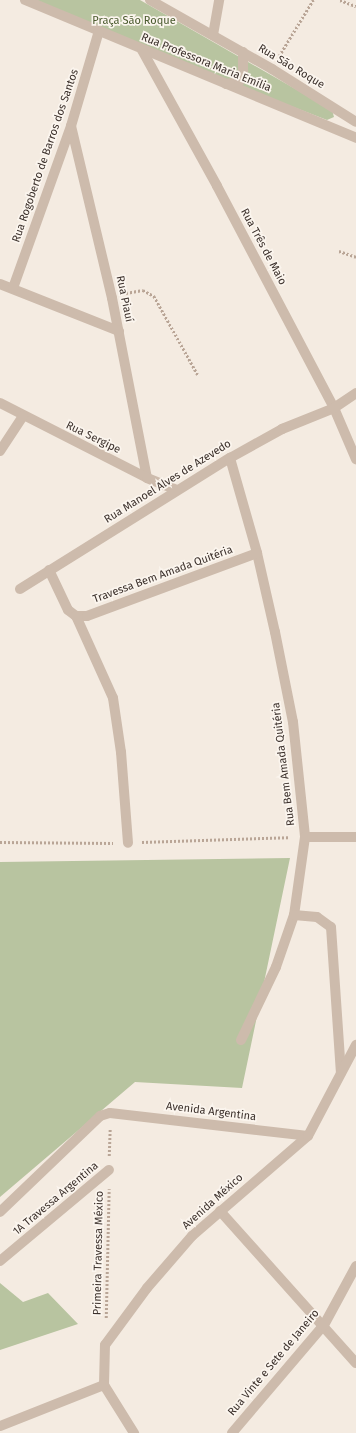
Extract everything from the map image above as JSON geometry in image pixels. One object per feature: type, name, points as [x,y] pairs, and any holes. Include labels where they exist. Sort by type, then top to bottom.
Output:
[{"type":"street","name":"Rua Professora Maria Emília","points":[[25,0],[356,138]]},
{"type":"street","name":"Rua São Roque","points":[[150,0],[244,52],[356,122]]},
{"type":"street","points":[[213,35],[219,0]]},
{"type":"street","name":"Rua Rogoberto de Barros dos Santos","points":[[13,288],[71,126],[99,31]]},
{"type":"street","name":"Rua Três de Maio","points":[[142,50],[217,186],[334,408],[356,459]]},
{"type":"street","points":[[226,84],[239,82],[244,76],[244,52]]},
{"type":"street","name":"Rua Piauí","points":[[71,126],[112,298],[147,478]]},
{"type":"street","points":[[0,284],[119,331]]},
{"type":"street","name":"Rua Manoel Alves de Azevedo","points":[[20,589],[230,458],[282,429],[334,408],[356,393]]},
{"type":"street","name":"Rua Sergipe","points":[[0,403],[147,478],[177,490]]},
{"type":"street","points":[[0,452],[23,416]]},
{"type":"street","name":"Rua Bem Amada Quitéria","points":[[230,458],[257,553],[293,722],[305,837],[294,915],[276,967],[241,1040]]},
{"type":"street","name":"Travessa Bem Amada Quitéria","points":[[76,616],[87,616],[257,553]]},
{"type":"street","points":[[49,570],[68,610],[76,616],[113,698],[121,752],[128,843]]},
{"type":"street","points":[[305,837],[356,837]]},
{"type":"street","points":[[294,915],[318,917],[331,927],[341,1074]]},
{"type":"street","name":"Avenida México","points":[[105,1345],[147,1288],[192,1236],[308,1136],[356,1045]]},
{"type":"street","points":[[0,1212],[100,1116],[110,1113]]},
{"type":"street","name":"Avenida Argentina","points":[[110,1113],[308,1136]]},
{"type":"street","name":"1A Travessa Argentina","points":[[0,1261],[109,1170]]},
{"type":"street","points":[[220,1211],[324,1325],[356,1363]]},
{"type":"street","name":"Rua Vinte e Sete de Janeiro","points":[[232,1433],[324,1325],[356,1266]]},
{"type":"street","points":[[105,1345],[104,1385],[134,1433]]},
{"type":"street","points":[[0,1426],[104,1385]]},
{"type":"path","points":[[272,69],[313,0]]},
{"type":"path","points":[[340,0],[356,6]]},
{"type":"path","points":[[339,251],[356,257]]},
{"type":"path","points":[[112,298],[135,290],[150,292],[198,375]]},
{"type":"path","points":[[0,842],[128,843],[305,837]]},
{"type":"path","name":"Primeira Travessa México","points":[[105,1345],[110,1113]]},
{"type":"green space","name":"Praça São Roque","points":[[32,0],[140,0],[332,110],[334,117],[327,120],[161,56]]},
{"type":"green space","points":[[290,858],[242,1088],[135,1082],[0,1197],[0,862]]},
{"type":"green space","points":[[0,1283],[23,1302],[48,1293],[78,1324],[0,1350]]}]
